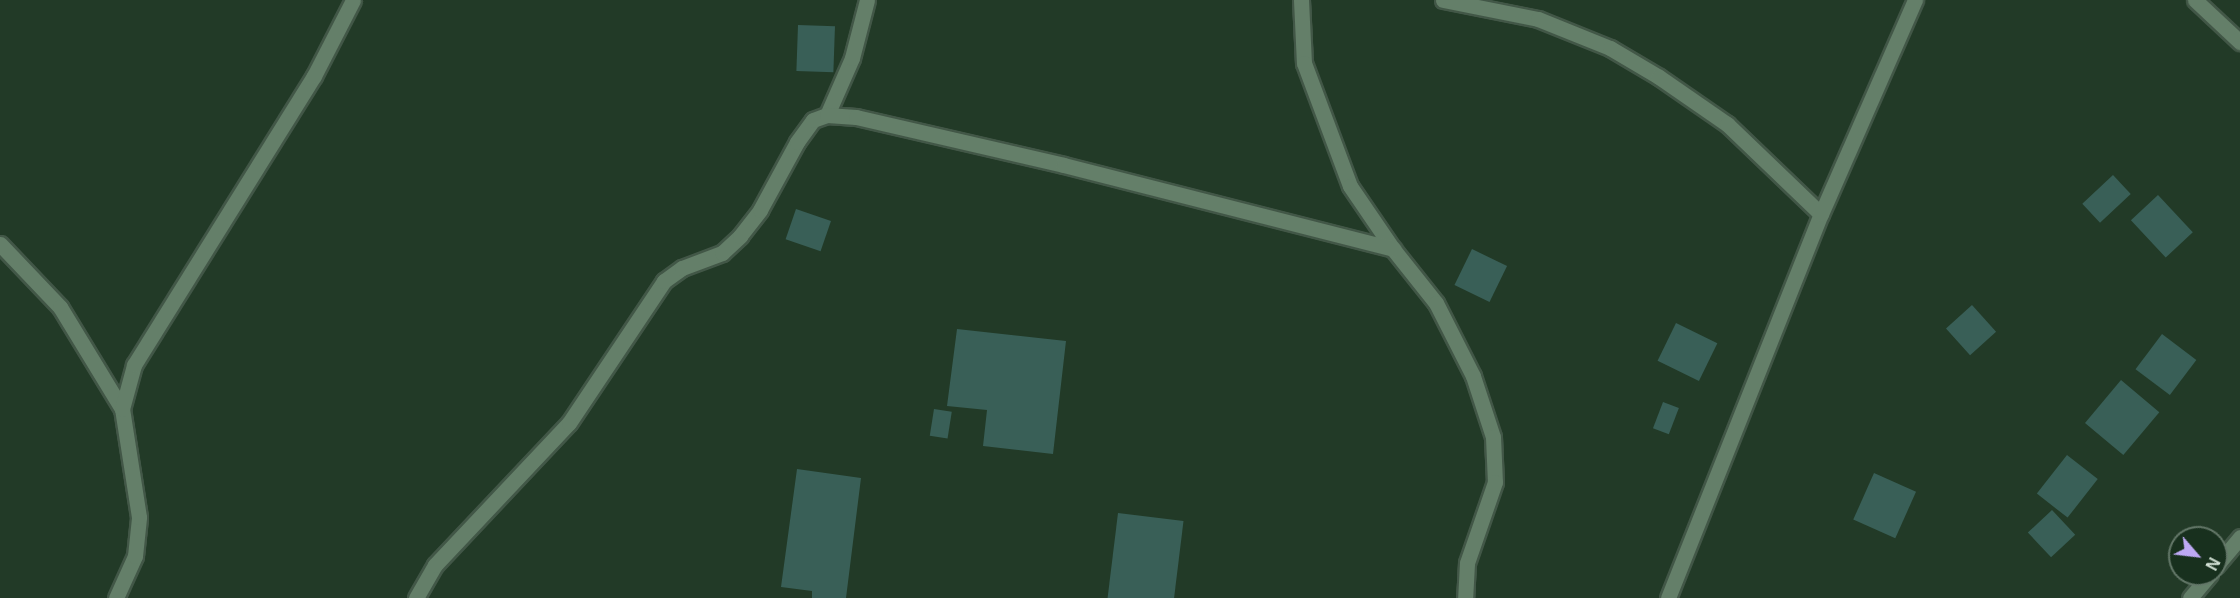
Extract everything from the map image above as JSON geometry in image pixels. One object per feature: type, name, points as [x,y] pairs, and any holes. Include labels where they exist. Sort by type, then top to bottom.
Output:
[{"type":"street","points":[[122,409],[134,365],[314,76],[353,0]]},
{"type":"street","points":[[827,115],[852,58],[867,0]]},
{"type":"street","points":[[1301,0],[1304,63],[1350,186],[1393,249],[1436,303],[1473,376],[1492,437],[1495,482],[1467,564],[1465,598]]},
{"type":"street","points":[[1443,0],[1538,19],[1610,48],[1659,77],[1727,124],[1821,214]]},
{"type":"street","points":[[1671,596],[1821,214],[1915,0]]},
{"type":"street","points":[[2195,0],[2240,42]]},
{"type":"street","points":[[416,598],[435,565],[570,423],[663,280],[682,268],[722,253],[740,236],[760,210],[797,142],[813,120],[827,115],[856,117],[1064,165],[1393,249]]},
{"type":"street","points":[[0,244],[60,307],[122,409],[139,517],[135,556],[117,598]]},
{"type":"street","points":[[2228,552],[2240,537]]},
{"type":"street","points":[[2190,598],[2200,586]]},
{"type":"building","points":[[798,25],[835,26],[833,72],[796,71]]},
{"type":"building","points":[[2113,175],[2131,194],[2100,223],[2082,204]]},
{"type":"building","points":[[2158,195],[2193,232],[2166,258],[2131,220]]},
{"type":"building","points":[[796,209],[831,221],[821,251],[786,239]]},
{"type":"building","points":[[1472,249],[1507,266],[1490,302],[1454,285]]},
{"type":"building","points":[[1972,305],[1996,332],[1970,355],[1946,328]]},
{"type":"building","points":[[1676,323],[1717,343],[1699,381],[1658,361]]},
{"type":"building","points":[[957,329],[1066,341],[1053,454],[983,446],[987,410],[947,406]]},
{"type":"building","points":[[2162,334],[2196,360],[2170,395],[2136,369]]},
{"type":"building","points":[[2121,380],[2159,412],[2123,455],[2085,423]]},
{"type":"building","points":[[1663,402],[1679,408],[1669,434],[1653,428]]},
{"type":"building","points":[[934,409],[952,412],[948,438],[930,436]]},
{"type":"building","points":[[2067,455],[2098,479],[2068,518],[2037,494]]},
{"type":"building","points":[[797,469],[861,478],[846,598],[812,598],[812,591],[781,587]]},
{"type":"building","points":[[1874,473],[1916,492],[1895,538],[1853,520]]},
{"type":"building","points":[[2052,510],[2075,535],[2051,557],[2028,533]]},
{"type":"building","points":[[1118,513],[1184,521],[1174,598],[1108,598]]}]
